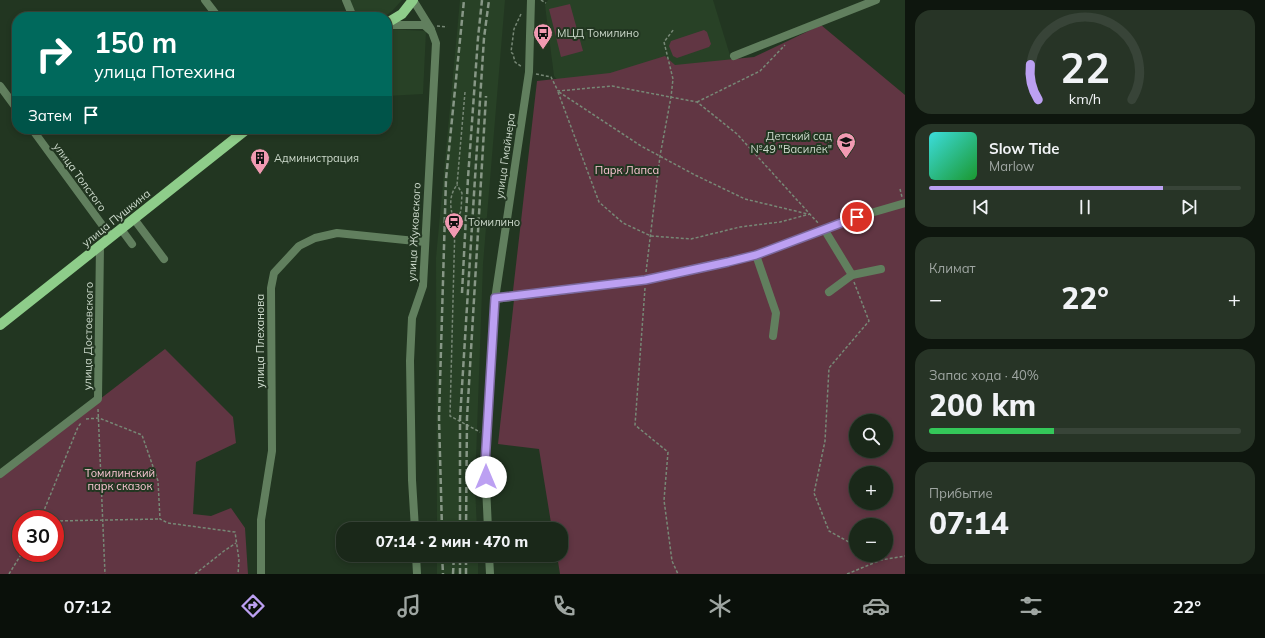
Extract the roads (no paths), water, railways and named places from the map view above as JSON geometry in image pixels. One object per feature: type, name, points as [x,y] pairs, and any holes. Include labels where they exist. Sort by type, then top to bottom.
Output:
[{"type":"main road","points":[[392,21],[402,14],[413,0]]},
{"type":"main road","name":"улица Пушкина","points":[[0,326],[241,134]]},
{"type":"street","points":[[205,0],[214,12]]},
{"type":"street","points":[[346,0],[351,12]]},
{"type":"street","name":"улица Жуковского","points":[[413,0],[435,29],[436,43],[423,286],[412,318],[410,361],[412,480],[415,522]]},
{"type":"street","points":[[734,56],[876,0]]},
{"type":"street","name":"улица Гмайнера","points":[[488,522],[485,464],[495,298],[529,72],[531,1]]},
{"type":"street","points":[[392,24],[424,25],[435,29]]},
{"type":"street","points":[[0,86],[12,102]]},
{"type":"street","name":"улица Толстого","points":[[36,134],[111,237]]},
{"type":"street","points":[[495,298],[645,280],[756,255],[857,217],[905,202]]},
{"type":"street","points":[[134,219],[164,258]]},
{"type":"street","points":[[120,229],[132,244]]},
{"type":"street","points":[[824,229],[852,275]]},
{"type":"street","name":"улица Плеханова","points":[[261,574],[261,520],[272,451],[271,288],[274,273],[299,246],[315,238],[337,233],[425,242]]},
{"type":"street","name":"улица Достоевского","points":[[0,474],[98,400],[100,245]]},
{"type":"street","points":[[756,255],[776,313],[774,336]]},
{"type":"street","points":[[829,292],[852,275],[881,269]]},
{"type":"street","points":[[416,562],[417,574]]},
{"type":"street","points":[[489,562],[490,574]]},
{"type":"railway","points":[[442,522],[439,418],[446,179],[464,0]]},
{"type":"railway","points":[[462,293],[468,178],[482,0]]},
{"type":"railway","points":[[460,522],[460,419],[484,38],[489,0]]},
{"type":"railway","points":[[466,522],[467,418],[486,96]]},
{"type":"railway","points":[[442,562],[443,574]]},
{"type":"railway","points":[[453,574],[454,562]]},
{"type":"railway","points":[[460,562],[460,574]]},
{"type":"railway","points":[[466,562],[466,574]]},
{"type":"place","name":"МЦД Томилино","points":[[543,50]]},
{"type":"place","name":"Детский сад №49 \"Василёк\"","points":[[846,159]]},
{"type":"place","name":"Администрация","points":[[260,175]]},
{"type":"place","name":"Томилино","points":[[454,239]]},
{"type":"park label","name":"Парк Лапса","points":[[627,170]]},
{"type":"park label","name":"Томилинский парк сказок","points":[[120,479]]}]
